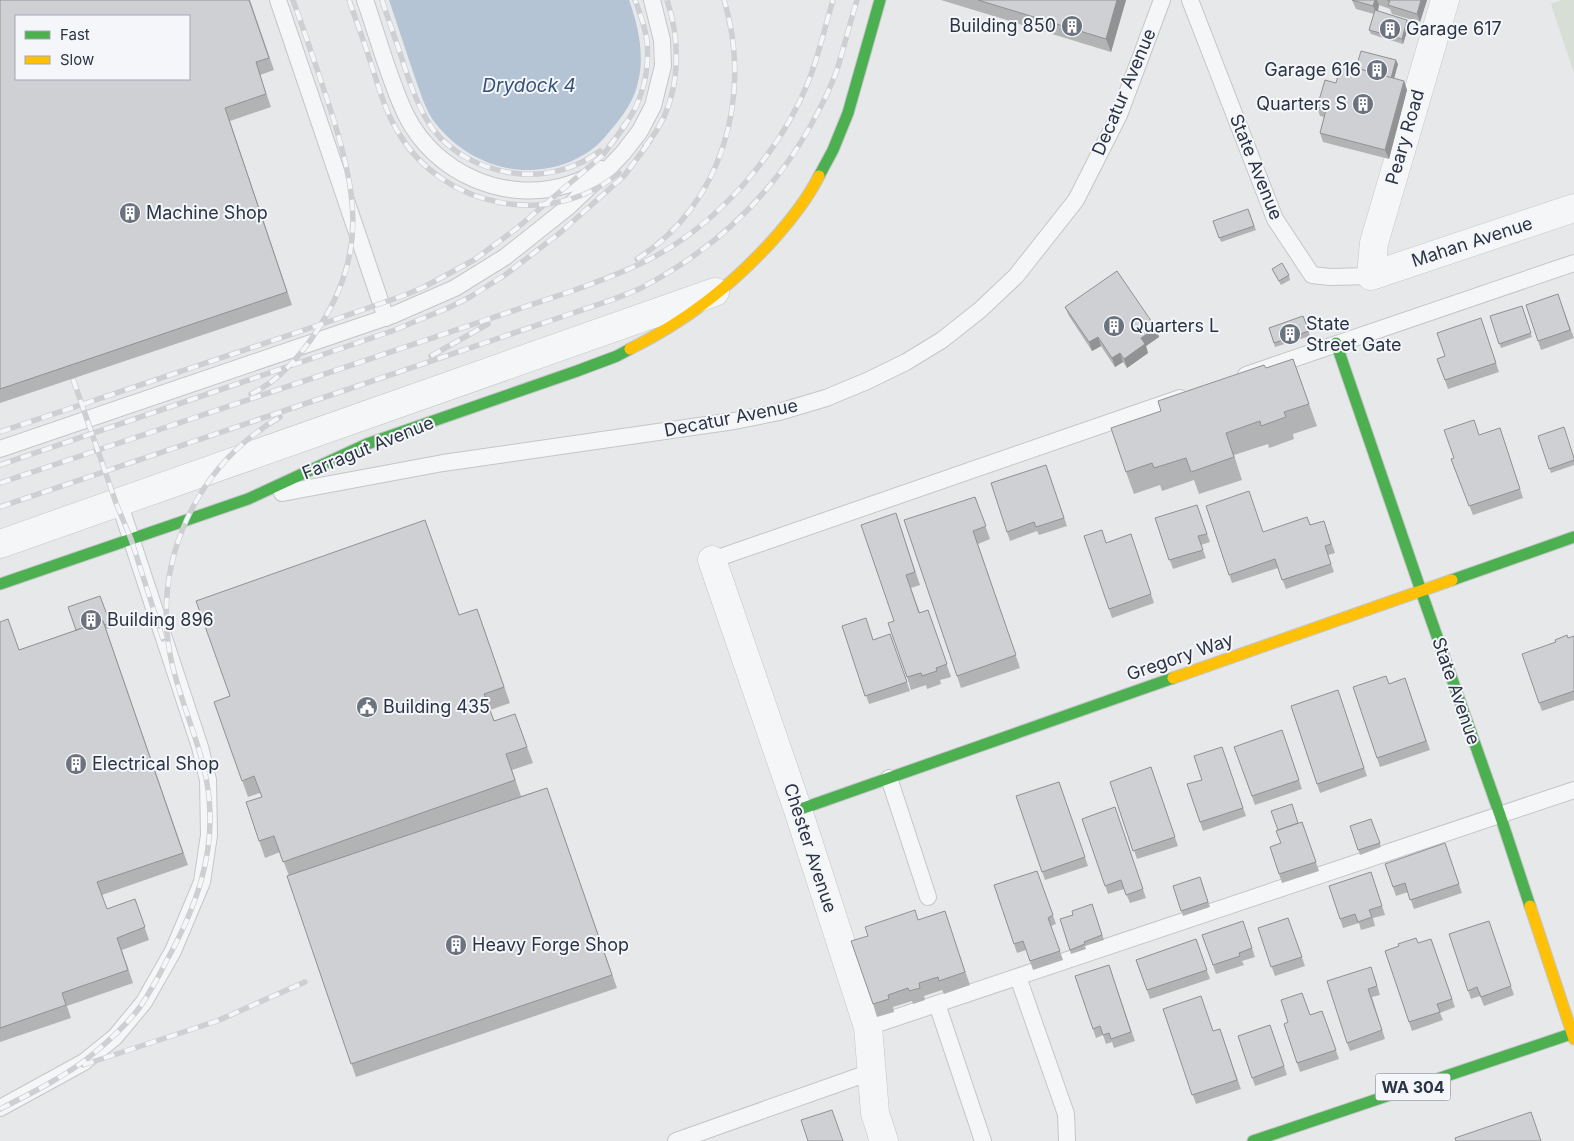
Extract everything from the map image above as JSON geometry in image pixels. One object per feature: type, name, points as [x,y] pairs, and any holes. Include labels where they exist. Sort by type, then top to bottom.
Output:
[{"type":"main road","name":"Farragut Avenue","points":[[0,584],[248,499],[367,444],[617,356],[681,321],[724,289],[759,255],[788,223],[811,192],[833,150],[848,113],[880,0]]},
{"type":"main road","name":"State Avenue","points":[[1336,343],[1500,815],[1573,1036]]},
{"type":"main road","name":"Gregory Way","points":[[798,810],[1574,537]]},
{"type":"main road","name":"WA 304","points":[[1253,1141],[1573,1036]]},
{"type":"street","name":"Peary Road","points":[[1371,276],[1374,243],[1445,0]]},
{"type":"street","name":"Mahan Avenue","points":[[1371,276],[1574,208]]},
{"type":"street","name":"Farragut Avenue","points":[[0,544],[275,449],[724,289]]},
{"type":"street","name":"Chester Avenue","points":[[712,560],[798,810],[868,1027],[874,1113],[884,1141]]},
{"type":"lane","points":[[278,0],[386,318]]},
{"type":"lane","points":[[365,0],[406,115],[428,146],[456,170],[495,187],[521,190],[552,189],[586,178],[602,169],[623,153]]},
{"type":"lane","points":[[0,449],[386,318],[455,288],[505,257],[568,207],[606,171],[640,131],[653,106],[662,66],[662,40],[652,0]]},
{"type":"lane","name":"Decatur Avenue","points":[[248,499],[444,463],[734,422],[779,412],[826,398],[906,362],[942,340],[980,310],[1016,276],[1076,200],[1119,115],[1162,0]]},
{"type":"lane","name":"State Avenue","points":[[1190,0],[1275,219],[1312,275],[1330,277],[1371,276]]},
{"type":"lane","points":[[1232,380],[1574,263]]},
{"type":"lane","points":[[712,560],[1194,393]]},
{"type":"lane","points":[[0,1108],[84,1062],[115,1037],[144,1002],[173,951],[202,882],[210,835],[208,780],[200,747],[119,502]]},
{"type":"lane","points":[[889,778],[928,897]]},
{"type":"lane","points":[[868,1027],[1574,790]]},
{"type":"lane","points":[[1018,977],[1066,1114],[1067,1141]]},
{"type":"lane","points":[[937,1004],[982,1141]]},
{"type":"lane","points":[[676,1141],[871,1072]]},
{"type":"shaded area","points":[[1562,0],[1574,0],[1574,73],[1551,4]]},
{"type":"water","name":"Drydock 4","points":[[389,0],[629,0],[638,30],[641,51],[640,72],[635,94],[612,129],[601,141],[585,154],[565,163],[545,169],[525,170],[505,168],[486,161],[467,152],[451,139],[432,119],[425,106]]},
{"type":"building","name":"Machine Shop","points":[[0,0],[249,0],[269,58],[256,62],[266,94],[225,108],[287,292],[0,389]]},
{"type":"building","points":[[978,0],[1117,0],[1106,39]]},
{"type":"building","points":[[1352,0],[1375,0],[1373,6]]},
{"type":"building","points":[[1387,0],[1421,0],[1417,14],[1388,5],[1390,1]]},
{"type":"building","name":"Garage 617","points":[[1375,10],[1407,20],[1402,39],[1369,30]]},
{"type":"building","points":[[1361,51],[1396,60],[1391,78],[1356,68]]},
{"type":"building","name":"Quarters S","points":[[1341,64],[1404,81],[1385,150],[1320,133],[1326,110],[1317,107],[1325,80],[1336,83]]},
{"type":"building","points":[[1248,209],[1254,226],[1219,238],[1213,221]]},
{"type":"building","points":[[1282,263],[1289,275],[1279,281],[1272,269]]},
{"type":"building","name":"Quarters L","points":[[1117,271],[1156,328],[1141,338],[1145,344],[1124,359],[1120,353],[1112,358],[1098,337],[1089,342],[1065,307]]},
{"type":"building","points":[[1558,294],[1570,330],[1538,341],[1526,305]]},
{"type":"building","points":[[1522,306],[1531,333],[1499,344],[1490,316]]},
{"type":"building","name":"State Street Gate","points":[[1303,316],[1309,331],[1274,343],[1269,328]]},
{"type":"building","points":[[1481,318],[1496,363],[1445,380],[1437,359],[1445,356],[1437,333]]},
{"type":"building","points":[[1293,359],[1309,404],[1284,412],[1286,417],[1261,426],[1260,421],[1226,433],[1234,457],[1191,472],[1186,458],[1154,468],[1152,463],[1126,472],[1111,428],[1161,411],[1158,401],[1264,365],[1266,368]]},
{"type":"building","points":[[1474,420],[1479,435],[1500,428],[1520,489],[1469,506],[1451,459],[1454,458],[1444,430]]},
{"type":"building","points":[[1564,427],[1574,460],[1549,469],[1538,436]]},
{"type":"building","points":[[1046,465],[1064,518],[1036,527],[1034,522],[1007,532],[991,483]]},
{"type":"building","points":[[1249,491],[1263,532],[1307,517],[1310,525],[1324,521],[1331,544],[1325,546],[1331,564],[1282,580],[1275,559],[1229,575],[1206,506]]},
{"type":"building","points":[[975,497],[986,526],[973,531],[1016,655],[957,676],[904,520]]},
{"type":"building","points":[[1197,505],[1207,534],[1198,536],[1203,550],[1169,560],[1155,518]]},
{"type":"building","points":[[896,513],[915,572],[906,575],[919,613],[928,610],[947,664],[936,668],[937,671],[922,676],[921,673],[907,677],[888,623],[894,621],[861,525]]},
{"type":"building","name":"Building 435","points":[[425,520],[459,615],[477,609],[504,687],[484,694],[494,721],[515,714],[527,747],[506,754],[515,780],[283,862],[274,836],[259,841],[246,802],[262,797],[254,776],[242,781],[214,702],[230,696],[196,601]]},
{"type":"building","points":[[1102,530],[1106,543],[1131,534],[1151,594],[1109,609],[1084,536]]},
{"type":"building","name":"Building 896","points":[[100,596],[110,623],[104,625],[103,621],[76,630],[68,607]]},
{"type":"building","points":[[866,618],[873,640],[890,634],[907,682],[865,696],[842,626]]},
{"type":"building","name":"Electrical Shop","points":[[8,619],[19,650],[103,621],[183,853],[97,882],[107,909],[135,899],[145,927],[117,938],[128,970],[62,993],[66,1005],[0,1028],[0,622]]},
{"type":"building","points":[[1567,635],[1568,638],[1574,636],[1574,691],[1539,703],[1522,654],[1556,642],[1555,640]]},
{"type":"building","points":[[1386,676],[1389,684],[1405,678],[1426,741],[1377,758],[1353,687]]},
{"type":"building","points":[[1338,690],[1364,768],[1317,784],[1291,706]]},
{"type":"building","points":[[1282,730],[1299,780],[1252,796],[1234,747]]},
{"type":"building","points":[[1222,747],[1243,808],[1200,822],[1187,784],[1202,780],[1194,756]]},
{"type":"building","points":[[1151,767],[1175,837],[1133,851],[1110,782]]},
{"type":"building","points":[[1059,782],[1085,857],[1042,872],[1016,796]]},
{"type":"building","name":"Heavy Forge Shop","points":[[547,788],[612,975],[351,1064],[287,876]]},
{"type":"building","points":[[1292,804],[1298,823],[1278,830],[1271,811]]},
{"type":"building","points":[[1115,807],[1143,889],[1126,895],[1121,880],[1105,886],[1082,819]]},
{"type":"building","points":[[1371,819],[1380,843],[1358,850],[1350,826]]},
{"type":"building","points":[[1302,822],[1316,862],[1279,874],[1270,847],[1281,843],[1276,831]]},
{"type":"building","points":[[1445,843],[1459,884],[1410,900],[1405,883],[1393,887],[1385,864]]},
{"type":"building","points":[[1037,871],[1053,915],[1048,918],[1060,951],[1030,961],[1023,941],[1014,944],[994,885]]},
{"type":"building","points":[[1371,872],[1382,906],[1369,910],[1372,917],[1358,922],[1355,914],[1340,919],[1329,886]]},
{"type":"building","points":[[1200,877],[1208,902],[1181,911],[1173,886]]},
{"type":"building","points":[[1092,904],[1102,935],[1070,950],[1060,919],[1073,915],[1072,911]]},
{"type":"building","points":[[915,910],[918,920],[945,911],[965,972],[939,981],[938,977],[919,983],[920,988],[909,991],[908,988],[888,995],[889,999],[873,1004],[851,941],[868,936],[865,927]]},
{"type":"building","points":[[1288,918],[1302,957],[1271,967],[1258,928]]},
{"type":"building","points":[[1243,921],[1252,948],[1239,953],[1240,956],[1213,965],[1202,935]]},
{"type":"building","points":[[1489,921],[1511,986],[1481,997],[1477,987],[1468,991],[1449,934]]},
{"type":"building","points":[[1416,938],[1418,943],[1431,939],[1452,999],[1437,1004],[1440,1012],[1409,1022],[1385,951]]},
{"type":"building","points":[[1196,939],[1207,970],[1147,990],[1136,960]]},
{"type":"building","points":[[1109,965],[1131,1032],[1111,1039],[1109,1033],[1103,1035],[1100,1026],[1093,1029],[1075,976]]},
{"type":"building","points":[[1371,967],[1377,986],[1368,989],[1382,1030],[1347,1043],[1327,981]]},
{"type":"building","points":[[1302,993],[1310,1015],[1322,1011],[1336,1050],[1297,1063],[1284,1024],[1288,1022],[1281,1000]]},
{"type":"building","points":[[1201,996],[1213,1031],[1220,1029],[1237,1080],[1192,1095],[1163,1009]]},
{"type":"building","points":[[1270,1025],[1284,1066],[1252,1078],[1238,1036]]},
{"type":"building","points":[[832,1110],[843,1141],[808,1141],[801,1120]]},
{"type":"building","points":[[1531,1112],[1541,1141],[1456,1141],[1455,1138]]},
{"type":"railway","points":[[251,394],[271,382],[289,366],[312,338],[334,301],[345,273],[351,247],[353,220],[346,167],[330,108],[293,0]]},
{"type":"railway","points":[[349,0],[387,111],[394,125],[417,158],[442,178],[469,193],[500,202],[531,205],[562,201],[592,191],[619,173]]},
{"type":"railway","points":[[382,0],[409,81],[423,113],[440,138],[460,154],[483,166],[521,174],[542,174],[562,170],[582,162],[600,151]]},
{"type":"railway","points":[[622,128],[635,109],[646,76],[647,41],[635,0]]},
{"type":"railway","points":[[645,146],[657,130],[665,113],[672,95],[675,76],[675,38],[667,0]]},
{"type":"railway","points":[[637,259],[667,236],[691,209],[710,178],[724,144],[732,109],[735,73],[732,36],[724,0]]},
{"type":"railway","points":[[0,483],[572,291],[646,261],[672,246],[721,208],[743,185],[781,134],[797,107],[809,80],[833,0]]},
{"type":"railway","points":[[0,507],[608,301],[641,288],[668,273],[716,239],[759,198],[778,176],[811,125],[828,91],[840,61],[857,0]]},
{"type":"railway","points":[[0,432],[322,324],[424,287],[474,260],[516,229],[603,155],[626,124]]},
{"type":"railway","points":[[0,465],[392,331],[448,308],[470,297],[505,275],[561,232],[624,176],[650,141]]},
{"type":"railway","points":[[431,356],[488,324]]},
{"type":"railway","points":[[73,379],[116,503],[131,539],[163,639]]},
{"type":"railway","points":[[0,1109],[36,1091],[83,1062],[124,1026],[140,1007],[154,984],[177,941],[194,902],[206,862],[210,820],[209,798],[202,761],[179,690],[170,654],[166,619],[168,584],[175,550],[188,518],[204,488],[225,461],[251,437],[280,417]]},
{"type":"railway","points":[[83,1065],[217,1021],[305,982]]},
{"type":"traffic: fast","points":[[819,176],[833,150],[848,113],[880,0]]},
{"type":"traffic: fast","points":[[1336,343],[1530,906]]},
{"type":"traffic: fast","points":[[0,584],[248,499],[367,444],[577,371],[630,349]]},
{"type":"traffic: fast","points":[[1452,580],[1574,537]]},
{"type":"traffic: fast","points":[[798,810],[1173,678]]},
{"type":"traffic: fast","points":[[1253,1141],[1574,1033]]},
{"type":"traffic: slow","points":[[630,349],[688,315],[740,273],[792,218],[819,176]]},
{"type":"traffic: slow","points":[[1173,678],[1452,580]]},
{"type":"traffic: slow","points":[[1530,906],[1574,1039]]},
{"type":"place","name":"Building 850","points":[[1072,26]]},
{"type":"place","name":"Garage 617","points":[[1390,29]]},
{"type":"place","name":"Garage 616","points":[[1377,70]]},
{"type":"place","name":"Quarters S","points":[[1363,104]]},
{"type":"place","name":"Machine Shop","points":[[130,213]]},
{"type":"place","name":"Quarters L","points":[[1114,326]]},
{"type":"place","name":"State Street Gate","points":[[1290,334]]},
{"type":"place","name":"Building 896","points":[[91,620]]},
{"type":"place","name":"Building 435","points":[[367,707]]},
{"type":"place","name":"Electrical Shop","points":[[76,764]]},
{"type":"place","name":"Heavy Forge Shop","points":[[456,945]]}]
